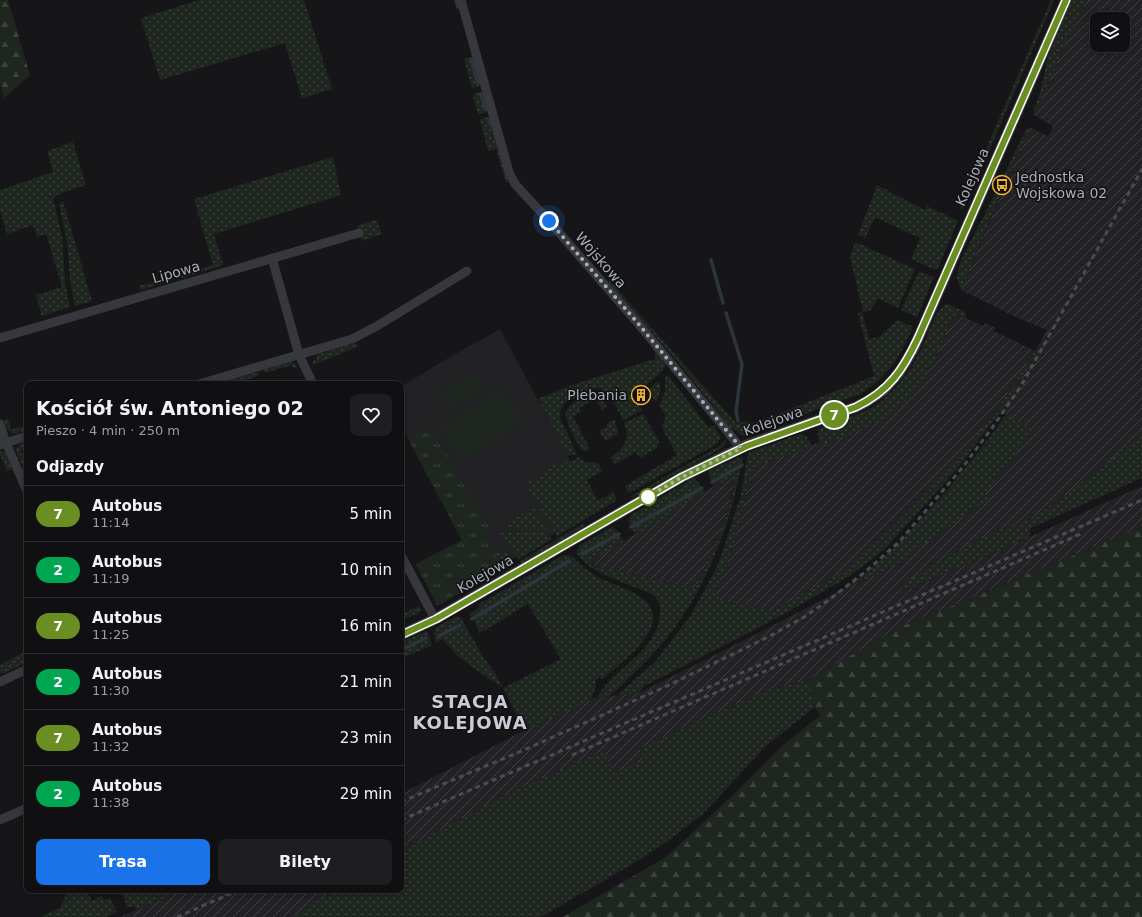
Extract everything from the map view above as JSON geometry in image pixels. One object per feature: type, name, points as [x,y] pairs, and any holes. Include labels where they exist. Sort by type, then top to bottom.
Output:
[{"type":"street","name":"Wojskowa","points":[[461,0],[509,172],[515,184],[636,321],[741,448]]},
{"type":"street","name":"Kolejowa","points":[[404,634],[436,619],[682,477],[741,448],[866,402],[883,391],[899,373],[913,350],[1066,0]]},
{"type":"street","name":"Lipowa","points":[[0,338],[359,233]]},
{"type":"street","points":[[272,258],[299,356],[312,381]]},
{"type":"street","points":[[211,381],[299,356],[352,339],[377,326],[467,271]]},
{"type":"street","points":[[0,424],[3,444],[24,485]]},
{"type":"street","points":[[3,444],[24,437]]},
{"type":"street","points":[[404,560],[436,619]]},
{"type":"street","points":[[0,682],[24,670]]},
{"type":"street","points":[[0,820],[24,809]]},
{"type":"shaded area","points":[[1087,0],[1142,0],[1142,432],[1104,466],[1036,517],[988,535],[925,570],[902,586],[907,590],[1142,486],[1142,527],[899,628],[808,680],[767,690],[640,748],[644,760],[614,774],[603,751],[509,793],[404,849],[404,792],[525,730],[594,698],[639,693],[839,591],[889,569],[988,499],[985,494],[1033,431],[1001,411],[1037,353],[1035,351],[1047,330],[1018,318],[961,290],[1029,127],[1048,136],[1051,131],[1053,126],[1034,115],[1072,28]]},
{"type":"shaded area","points":[[955,313],[983,326],[985,323],[995,328],[994,331],[1035,351],[993,415],[954,463],[902,518],[853,566],[773,611],[721,601],[714,593],[729,559],[752,468],[818,443],[823,445],[908,400],[939,349]]},
{"type":"shaded area","points":[[500,329],[596,508],[437,605],[416,564],[462,540],[404,432],[404,385]]},
{"type":"shaded area","points":[[731,476],[735,480],[725,523],[709,562],[695,589],[594,566],[592,560]]},
{"type":"shaded area","points":[[177,893],[330,893],[293,917],[120,917]]},
{"type":"green space","points":[[0,0],[8,0],[30,75],[4,98],[0,85]]},
{"type":"green space","points":[[199,0],[304,0],[332,89],[302,98],[285,43],[160,80],[141,18]]},
{"type":"green space","points":[[1051,0],[1054,0],[964,209],[960,208]]},
{"type":"green space","points":[[1072,0],[1087,0],[1072,28],[1034,115],[1034,109],[1040,93],[1048,56]]},
{"type":"green space","points":[[473,57],[481,84],[472,89],[464,59]]},
{"type":"green space","points":[[482,92],[488,110],[478,115],[473,94]]},
{"type":"green space","points":[[487,117],[490,118],[508,182],[506,183],[496,149],[488,151],[480,120]]},
{"type":"green space","points":[[1029,127],[1007,179],[1003,177],[1025,131]]},
{"type":"green space","points":[[73,142],[86,185],[61,193],[53,198],[62,236],[65,282],[70,307],[42,316],[36,295],[62,287],[46,234],[37,237],[33,225],[7,234],[0,211],[0,190],[53,172],[47,151]]},
{"type":"green space","points":[[333,157],[341,195],[214,234],[223,265],[182,278],[181,274],[213,265],[194,199]]},
{"type":"green space","points":[[877,185],[925,210],[927,206],[958,221],[937,270],[911,259],[920,238],[875,217],[865,238],[858,235]]},
{"type":"green space","points":[[998,188],[1002,190],[961,290],[957,278],[960,262]]},
{"type":"green space","points":[[63,201],[92,301],[75,306],[70,280],[67,241],[59,204]]},
{"type":"green space","points":[[376,220],[382,234],[362,241],[357,226]]},
{"type":"green space","points":[[855,242],[915,269],[898,308],[878,298],[871,310],[863,312],[850,256]]},
{"type":"green space","points":[[919,271],[934,277],[917,317],[901,310]]},
{"type":"green space","points":[[170,277],[171,281],[141,290],[139,286]]},
{"type":"green space","points":[[610,281],[737,424],[745,421],[755,423],[874,376],[858,313],[862,312],[869,339],[879,337],[898,320],[913,327],[898,357],[886,373],[860,394],[744,436],[734,429],[731,429],[687,373],[609,283]]},
{"type":"green space","points":[[949,304],[966,313],[966,318],[955,313],[929,369],[909,399],[891,414],[869,426],[823,445],[819,443],[819,429],[873,407],[890,394],[910,369],[939,310],[945,305]]},
{"type":"green space","points":[[355,343],[359,346],[313,365],[313,361],[317,359],[316,355]]},
{"type":"green space","points":[[656,348],[667,364],[663,369],[664,370],[645,386],[642,383],[629,392],[642,410],[623,420],[609,395],[605,391],[595,388],[564,404],[561,409],[560,418],[577,454],[568,456],[538,399],[578,383],[655,359],[655,352],[653,350]]},
{"type":"green space","points":[[1035,351],[1038,352],[1001,411],[958,468],[885,549],[850,576],[777,618],[644,686],[639,693],[617,695],[655,662],[691,615],[718,565],[741,495],[748,453],[800,434],[806,436],[812,446],[752,468],[729,559],[714,593],[721,601],[773,611],[852,566],[902,518],[954,463],[993,415]]},
{"type":"green space","points":[[290,362],[294,363],[298,367],[295,368],[291,365],[265,373],[264,370]]},
{"type":"green space","points":[[259,372],[259,375],[243,381],[224,381]]},
{"type":"green space","points":[[472,372],[483,389],[450,411],[438,394]]},
{"type":"green space","points":[[668,375],[708,427],[714,426],[721,437],[717,444],[629,493],[625,486],[677,455],[664,432],[662,426],[666,416],[659,406],[665,392],[665,377]]},
{"type":"green space","points":[[658,381],[661,389],[656,402],[648,390]]},
{"type":"green space","points":[[501,387],[524,422],[461,463],[438,429]]},
{"type":"green space","points":[[595,393],[601,396],[607,407],[602,410],[596,399],[579,408],[581,412],[573,416],[590,449],[582,451],[567,422],[566,411],[574,403]]},
{"type":"green space","points":[[643,414],[659,441],[657,448],[640,458],[636,452],[615,464],[611,457],[623,447],[625,443],[627,434],[624,423]]},
{"type":"green space","points":[[1006,414],[1033,431],[985,494],[988,499],[889,569],[839,591],[863,575],[896,546],[949,488],[990,437]]},
{"type":"green space","points":[[8,419],[11,430],[24,426],[24,432],[12,434],[7,429],[4,420]]},
{"type":"green space","points":[[614,419],[618,431],[617,434],[605,441],[599,431],[606,427],[608,423]]},
{"type":"green space","points":[[431,427],[492,531],[484,537],[502,566],[437,605],[416,564],[462,540],[408,439]]},
{"type":"green space","points":[[1142,432],[1142,478],[1031,528],[1029,537],[906,590],[902,585],[925,570],[988,535],[1036,517],[1104,466]]},
{"type":"green space","points":[[726,439],[726,443],[722,448],[632,498],[631,496],[718,447]]},
{"type":"green space","points":[[24,442],[24,450],[21,451],[24,458],[24,465],[22,465],[15,449]]},
{"type":"green space","points":[[0,450],[5,453],[12,469],[7,471],[0,455]]},
{"type":"green space","points":[[743,456],[729,516],[719,545],[692,601],[675,627],[656,651],[615,692],[609,696],[597,697],[606,685],[648,644],[654,635],[658,624],[660,607],[652,594],[612,578],[592,568],[584,562],[577,554],[580,545],[612,527],[624,541],[592,560],[594,566],[695,589],[720,536],[729,509],[735,480],[731,477],[714,487],[708,472]]},
{"type":"green space","points":[[579,457],[585,462],[598,463],[602,471],[587,480],[598,501],[613,492],[617,500],[557,536],[526,484],[556,464],[571,461]]},
{"type":"green space","points":[[694,478],[705,492],[636,535],[629,523],[631,515]]},
{"type":"green space","points":[[533,507],[547,530],[503,529],[502,527]]},
{"type":"green space","points":[[584,523],[585,525],[580,529],[522,563],[520,561]]},
{"type":"green space","points":[[1142,527],[1142,917],[563,917],[666,857],[735,793],[779,749],[820,715],[815,707],[808,680],[899,628]]},
{"type":"green space","points":[[502,531],[548,533],[552,539],[519,559],[501,535]]},
{"type":"green space","points":[[506,552],[513,562],[437,605],[501,566],[494,553]]},
{"type":"green space","points":[[564,555],[571,556],[584,568],[598,577],[626,589],[642,598],[651,608],[653,619],[650,630],[643,641],[634,652],[603,679],[599,677],[595,681],[596,686],[591,700],[525,730],[503,688],[561,659],[528,604],[480,633],[470,614],[479,607],[479,604]]},
{"type":"green space","points":[[419,606],[421,609],[419,613],[404,619],[404,613]]},
{"type":"green space","points":[[455,617],[461,618],[503,688],[473,668],[456,654],[442,639],[436,643],[434,633],[435,628]]},
{"type":"green space","points":[[426,631],[432,645],[404,658],[404,641]]},
{"type":"green space","points":[[24,653],[24,663],[4,673],[0,673],[0,665]]},
{"type":"green space","points":[[808,680],[815,707],[766,746],[703,814],[668,841],[631,865],[541,917],[293,917],[330,893],[404,893],[404,849],[509,793],[603,751],[614,773],[644,760],[640,748],[767,690]]},
{"type":"green space","points":[[67,893],[88,893],[92,901],[102,896],[104,900],[110,898],[117,912],[106,917],[42,917],[60,908]]},
{"type":"green space","points":[[122,893],[177,893],[136,910],[135,906],[127,906]]},
{"type":"waterway","points":[[456,0],[458,7]]},
{"type":"waterway","points":[[471,59],[478,83]]},
{"type":"waterway","points":[[481,94],[485,109]]},
{"type":"waterway","points":[[489,120],[491,125]]},
{"type":"waterway","points":[[711,260],[723,303]]},
{"type":"waterway","points":[[726,313],[742,364],[736,411],[738,421]]},
{"type":"waterway","points":[[712,482],[742,465]]},
{"type":"waterway","points":[[631,527],[702,488]]},
{"type":"waterway","points":[[582,554],[619,534]]},
{"type":"waterway","points":[[472,619],[569,561]]},
{"type":"waterway","points":[[439,636],[460,625]]},
{"type":"waterway","points":[[404,649],[426,638]]},
{"type":"railway","points":[[404,801],[533,746],[667,686],[768,637],[806,616],[865,572],[899,542],[962,468],[1021,386],[1142,169]]},
{"type":"railway","points":[[404,819],[1142,500]]},
{"type":"railway","points":[[572,755],[1083,533]]},
{"type":"railway","points":[[177,917],[232,893]]},
{"type":"bus line","name":"7","points":[[404,634],[436,619],[682,477],[747,446],[856,407],[883,391],[899,373],[913,350],[1066,0]]},
{"type":"place","name":"Jednostka Wojskowa 02","points":[[1002,185]]},
{"type":"place","name":"Plebania","points":[[641,395]]},
{"type":"district","name":"STACJA KOLEJOWA","points":[[470,712]]},
{"type":"route","points":[[549,221],[636,321],[741,448],[682,477],[642,500],[648,497]]}]
